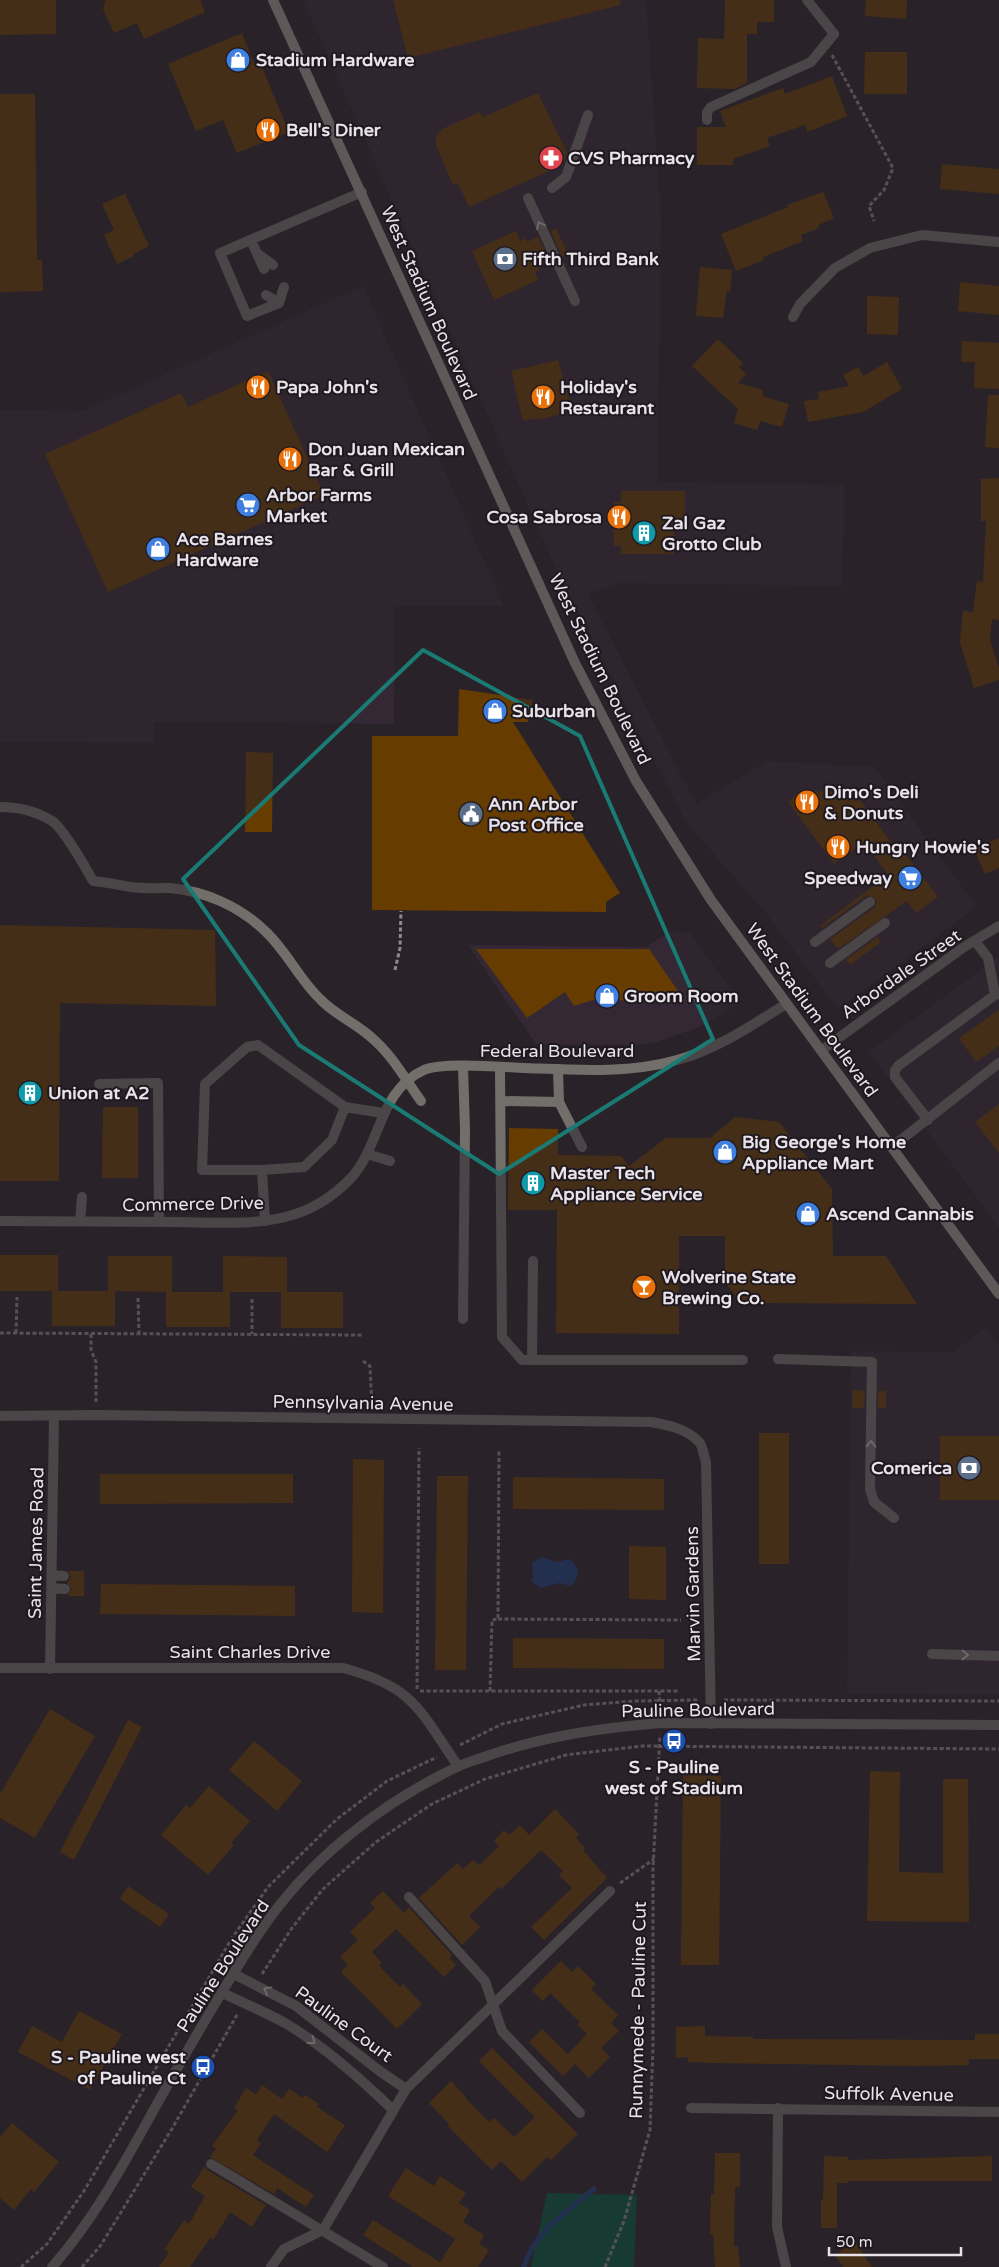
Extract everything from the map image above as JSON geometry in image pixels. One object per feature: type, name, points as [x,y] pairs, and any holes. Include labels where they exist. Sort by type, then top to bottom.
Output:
[{"type":"main road","name":"West Stadium Boulevard","points":[[273,0],[575,663],[636,781],[711,900],[999,1294]]},
{"type":"street","points":[[707,120],[707,112],[711,107],[811,62],[834,34],[808,0]]},
{"type":"street","points":[[552,188],[566,177],[588,115]]},
{"type":"street","points":[[279,303],[247,316],[220,253],[362,192]]},
{"type":"street","points":[[528,198],[576,301]]},
{"type":"street","points":[[793,317],[800,304],[835,268],[870,248],[922,235],[999,242]]},
{"type":"street","points":[[251,240],[264,269],[257,253]]},
{"type":"street","points":[[279,303],[274,291],[279,303]]},
{"type":"street","points":[[0,807],[11,807],[34,812],[53,822],[94,881],[132,887],[171,888],[193,892],[212,897],[247,916],[266,931],[320,1000],[371,1036],[393,1059],[421,1101]]},
{"type":"street","points":[[814,942],[870,902]]},
{"type":"street","points":[[830,963],[885,923]]},
{"type":"street","name":"Arbordale Street","points":[[822,1050],[999,926]]},
{"type":"street","points":[[928,1120],[895,1077],[895,1071],[898,1066],[997,994],[988,958],[975,941]]},
{"type":"street","name":"Federal Boulevard","points":[[407,1081],[424,1070],[439,1067],[632,1068],[678,1060],[708,1049],[786,1004]]},
{"type":"street","points":[[345,1107],[332,1140],[304,1167],[262,1170],[202,1170],[205,1084],[247,1047],[258,1045],[345,1107],[383,1113]]},
{"type":"street","points":[[892,1147],[999,1063]]},
{"type":"street","points":[[463,1067],[465,1129],[463,1319]]},
{"type":"street","points":[[500,1067],[502,1337],[522,1360],[742,1360]]},
{"type":"street","points":[[558,1069],[559,1102],[582,1148]]},
{"type":"street","name":"Commerce Drive","points":[[0,1221],[242,1223],[303,1211],[328,1198],[353,1175],[367,1154],[383,1113],[393,1096],[407,1081]]},
{"type":"street","points":[[100,1084],[158,1083],[159,1222]]},
{"type":"street","points":[[501,1101],[559,1102]]},
{"type":"street","points":[[367,1154],[390,1161]]},
{"type":"street","points":[[262,1170],[265,1220]]},
{"type":"street","points":[[80,1221],[82,1197]]},
{"type":"street","points":[[532,1360],[533,1261]]},
{"type":"street","points":[[778,1359],[872,1362],[870,1489],[874,1502],[894,1518]]},
{"type":"street","name":"Pennsylvania Avenue","points":[[0,1416],[54,1417],[96,1415],[651,1422],[687,1433],[701,1444],[706,1462]]},
{"type":"street","name":"Saint James Road","points":[[50,1669],[54,1417]]},
{"type":"street","name":"Marvin Gardens","points":[[706,1462],[711,1724]]},
{"type":"street","points":[[52,1575],[64,1576]]},
{"type":"street","points":[[52,1588],[64,1589]]},
{"type":"street","points":[[932,1654],[999,1656]]},
{"type":"street","name":"Saint Charles Drive","points":[[0,1668],[343,1668],[386,1682],[414,1695],[458,1766]]},
{"type":"street","name":"Pauline Boulevard","points":[[52,2267],[70,2247],[100,2204],[261,1931],[301,1881],[327,1854],[360,1827],[407,1795],[458,1766],[513,1747],[582,1732],[660,1723],[999,1725]]},
{"type":"street","points":[[272,2267],[284,2249],[323,2230],[406,2089],[610,1891]]},
{"type":"street","points":[[409,1897],[485,1980],[502,2030],[580,2113]]},
{"type":"street","name":"Pauline Court","points":[[234,1974],[296,2006],[406,2089]]},
{"type":"street","name":"Pauline Court","points":[[223,1993],[284,2023],[310,2039],[370,2087],[393,2110]]},
{"type":"street","name":"Suffolk Avenue","points":[[691,2108],[999,2112]]},
{"type":"street","points":[[778,2108],[777,2227],[786,2267]]},
{"type":"street","points":[[211,2164],[383,2267]]},
{"type":"path","points":[[826,44],[893,168],[884,190],[869,206],[874,221]]},
{"type":"path","points":[[396,970],[400,948],[401,911]]},
{"type":"path","points":[[16,1333],[17,1297]]},
{"type":"path","points":[[138,1298],[139,1334]]},
{"type":"path","points":[[252,1300],[252,1334]]},
{"type":"path","points":[[0,1333],[362,1335]]},
{"type":"path","points":[[91,1334],[92,1350],[96,1362],[96,1392]]},
{"type":"path","points":[[363,1361],[370,1366],[372,1394]]},
{"type":"path","points":[[418,1448],[414,1695],[490,1691],[680,1691]]},
{"type":"path","points":[[498,1619],[499,1449]]},
{"type":"path","points":[[490,1691],[492,1620],[681,1620]]},
{"type":"path","points":[[660,1691],[660,1709]]},
{"type":"path","points":[[22,2267],[46,2244],[84,2191],[232,1938],[268,1887],[337,1820],[387,1781],[502,1724],[575,1707],[626,1701],[698,1700]]},
{"type":"path","points":[[724,1700],[999,1701]]},
{"type":"path","name":"Runnymede - Pauline Cut","points":[[605,2267],[624,2221],[650,2130],[653,2046],[654,1859],[660,1740]]},
{"type":"path","points":[[255,1984],[292,1928],[323,1889],[376,1842],[432,1804],[485,1779],[566,1755],[660,1746],[999,1748]]},
{"type":"path","points":[[610,1891],[654,1859]]},
{"type":"path","points":[[82,2267],[102,2245],[173,2127],[243,2003]]},
{"type":"highlighted area","points":[[423,650],[580,736],[713,1039],[499,1174],[299,1045],[183,879]]},
{"type":"shaded area","points":[[303,0],[646,0],[661,213],[658,482],[845,485],[842,586],[618,583],[588,594],[696,804],[767,761],[875,767],[977,907],[838,1009],[769,917],[686,822],[551,558]]},
{"type":"shaded area","points":[[363,286],[504,606],[395,606],[394,724],[154,722],[154,743],[0,742],[0,410],[83,411]]},
{"type":"shaded area","points":[[670,932],[690,933],[741,1003],[700,1027],[656,1042],[634,1045],[536,1044],[468,945],[646,947]]},
{"type":"shaded area","points":[[999,958],[999,1228],[869,1052]]},
{"type":"shaded area","points":[[986,1328],[999,1345],[999,1695],[847,1694],[851,1351],[952,1352]]},
{"type":"green space","points":[[547,2193],[637,2195],[634,2267],[531,2267]]},
{"type":"water","points":[[542,1557],[556,1562],[571,1559],[578,1570],[576,1580],[571,1586],[559,1583],[541,1588],[531,1581],[533,1577],[532,1563]]},
{"type":"building","points":[[0,0],[56,0],[56,34],[0,35]]},
{"type":"building","points":[[106,0],[200,0],[205,12],[144,39],[137,23],[114,33],[103,9]]},
{"type":"building","points":[[393,0],[620,0],[621,5],[408,58]]},
{"type":"building","points":[[725,0],[774,0],[774,22],[757,22],[757,34],[747,34],[747,83],[735,89],[697,88],[698,38],[724,39]]},
{"type":"building","points":[[866,0],[907,0],[906,19],[865,16]]},
{"type":"building","points":[[242,33],[256,68],[261,65],[289,132],[237,153],[223,120],[196,131],[168,64]]},
{"type":"building","points":[[865,52],[907,52],[907,94],[864,94]]},
{"type":"building","points":[[832,76],[847,116],[807,132],[805,125],[767,138],[770,146],[733,159],[733,165],[697,165],[697,127],[726,127],[720,111],[783,88],[785,94]]},
{"type":"building","name":"CVS Pharmacy","points":[[538,93],[567,153],[562,166],[469,207],[458,183],[453,185],[436,145],[436,136],[442,129],[480,112],[483,117]]},
{"type":"building","points":[[0,94],[35,94],[37,260],[42,260],[43,291],[0,292]]},
{"type":"building","points":[[942,164],[999,169],[999,194],[940,189]]},
{"type":"building","points":[[823,192],[834,218],[818,225],[819,228],[801,235],[803,241],[763,257],[764,260],[736,271],[721,234],[788,207],[787,205]]},
{"type":"building","points":[[125,194],[149,246],[117,264],[104,235],[114,230],[102,204]]},
{"type":"building","points":[[556,228],[568,254],[562,257],[551,231]]},
{"type":"building","name":"Fifth Third Bank","points":[[516,231],[520,241],[525,238],[527,242],[538,237],[550,262],[539,267],[540,270],[535,272],[538,280],[494,300],[472,251]]},
{"type":"building","points":[[700,267],[732,270],[730,292],[727,291],[723,318],[696,316]]},
{"type":"building","points":[[960,282],[999,286],[999,315],[958,311]]},
{"type":"building","points":[[867,296],[899,297],[898,335],[867,334]]},
{"type":"building","points":[[718,339],[743,363],[739,367],[746,374],[738,383],[763,390],[762,396],[789,404],[782,427],[760,421],[757,430],[734,423],[738,409],[692,366]]},
{"type":"building","points":[[962,341],[999,343],[999,389],[974,388],[975,362],[961,362]]},
{"type":"building","name":"Holiday's Restaurant","points":[[558,360],[572,410],[540,420],[539,418],[523,421],[511,371]]},
{"type":"building","points":[[887,362],[902,389],[863,412],[808,422],[804,401],[819,399],[818,392],[849,386],[843,375],[858,367],[863,376]]},
{"type":"building","points":[[268,371],[324,495],[108,592],[45,454],[181,393],[188,407]]},
{"type":"building","points":[[988,395],[999,395],[999,448],[985,447]]},
{"type":"building","points":[[999,478],[999,620],[992,619],[990,640],[999,668],[999,680],[974,688],[960,642],[963,611],[973,612],[977,581],[983,582],[986,521],[981,521],[981,479]]},
{"type":"building","name":"Zal Gaz Grotto Club","points":[[621,491],[685,491],[685,519],[674,519],[674,554],[621,554],[621,546],[614,546],[614,502],[621,502]]},
{"type":"building","name":"Ann Arbor Post Office","points":[[459,689],[533,700],[528,722],[513,722],[620,893],[606,902],[606,912],[372,910],[372,736],[458,736]]},
{"type":"building","points":[[246,752],[273,753],[272,832],[245,832]]},
{"type":"building","points":[[802,791],[854,792],[896,849],[900,847],[938,897],[916,913],[907,901],[838,949],[830,939],[874,908],[877,902],[875,898],[866,896],[822,928],[820,926],[888,875],[864,842],[834,864],[788,802]]},
{"type":"building","points":[[999,838],[999,868],[985,874],[974,849]]},
{"type":"building","name":"Union at A2","points":[[0,925],[215,930],[216,1006],[60,1003],[59,1181],[0,1181]]},
{"type":"building","points":[[877,937],[881,942],[850,965],[846,960]]},
{"type":"building","points":[[476,949],[649,949],[685,1001],[593,1000],[574,1006],[565,992],[527,1018]]},
{"type":"building","points":[[999,1010],[999,1046],[976,1062],[959,1038]]},
{"type":"building","points":[[999,1104],[999,1153],[975,1122]]},
{"type":"building","points":[[103,1107],[138,1107],[138,1178],[102,1178]]},
{"type":"building","points":[[735,1117],[779,1122],[832,1189],[833,1256],[886,1256],[917,1304],[741,1303],[725,1282],[725,1236],[679,1236],[679,1334],[556,1333],[557,1210],[508,1210],[509,1128],[558,1129],[558,1155],[621,1156],[629,1166],[666,1138],[710,1138]]},
{"type":"building","points":[[0,1255],[58,1255],[58,1291],[0,1291]]},
{"type":"building","points":[[108,1256],[172,1256],[172,1292],[108,1291]]},
{"type":"building","points":[[223,1256],[287,1257],[287,1292],[343,1292],[343,1328],[281,1328],[281,1292],[230,1292],[230,1327],[166,1327],[166,1292],[223,1292]]},
{"type":"building","points":[[52,1291],[115,1291],[115,1326],[52,1326]]},
{"type":"building","points":[[853,1390],[865,1391],[864,1408],[852,1408]]},
{"type":"building","points":[[878,1391],[886,1391],[886,1408],[878,1408]]},
{"type":"building","points":[[759,1433],[789,1433],[789,1564],[759,1564]]},
{"type":"building","name":"Comerica","points":[[940,1436],[999,1436],[999,1500],[940,1500]]},
{"type":"building","points":[[353,1459],[384,1460],[383,1613],[352,1612]]},
{"type":"building","points":[[100,1474],[293,1474],[293,1503],[100,1504]]},
{"type":"building","points":[[437,1476],[468,1476],[466,1670],[435,1670]]},
{"type":"building","points":[[513,1477],[664,1479],[664,1510],[513,1509]]},
{"type":"building","points":[[629,1546],[666,1547],[666,1600],[629,1599]]},
{"type":"building","points":[[68,1571],[84,1571],[84,1596],[67,1596],[72,1589],[67,1583],[71,1577]]},
{"type":"building","points":[[101,1584],[295,1586],[295,1616],[100,1614]]},
{"type":"building","points":[[513,1638],[664,1639],[664,1669],[513,1668]]},
{"type":"building","points":[[50,1709],[95,1736],[35,1838],[0,1818],[0,1794]]},
{"type":"building","points":[[128,1720],[142,1727],[74,1860],[60,1852]]},
{"type":"building","points":[[254,1741],[302,1781],[277,1811],[229,1770]]},
{"type":"building","points":[[870,1771],[900,1772],[899,1872],[943,1873],[943,1779],[968,1779],[969,1922],[867,1921]]},
{"type":"building","points":[[683,1775],[721,1776],[719,1965],[681,1965]]},
{"type":"building","points":[[209,1786],[250,1821],[231,1843],[234,1845],[208,1875],[161,1835],[186,1805],[190,1808]]},
{"type":"building","points":[[555,1809],[579,1834],[576,1838],[585,1848],[583,1850],[607,1878],[544,1940],[531,1927],[572,1888],[559,1875],[563,1871],[541,1850],[501,1889],[499,1887],[469,1916],[480,1927],[462,1945],[419,1898],[457,1863],[463,1869],[473,1860],[479,1865],[499,1846],[494,1841],[504,1830],[509,1835],[520,1825],[529,1835]]},
{"type":"building","points":[[128,1886],[169,1914],[160,1927],[120,1899]]},
{"type":"building","points":[[383,1891],[404,1913],[409,1907],[452,1955],[449,1958],[456,1965],[444,1977],[396,1929],[372,1952],[382,1963],[379,1966],[400,1987],[403,1984],[422,2004],[397,2029],[341,1972],[348,1965],[340,1957],[358,1940],[350,1932],[375,1908],[370,1903]]},
{"type":"building","points":[[561,1961],[572,1972],[578,1966],[596,1984],[591,1989],[618,2015],[611,2023],[619,2031],[601,2048],[610,2057],[589,2078],[575,2064],[563,2076],[529,2042],[542,2029],[568,2054],[587,2034],[577,2024],[580,2022],[550,1993],[543,2001],[532,1990]]},
{"type":"building","points":[[79,2011],[122,2034],[90,2090],[18,2052],[32,2026],[62,2042]]},
{"type":"building","points":[[705,2026],[705,2036],[753,2037],[753,2039],[975,2040],[975,2034],[999,2034],[999,2059],[969,2059],[969,2065],[918,2066],[712,2063],[688,2062],[688,2057],[676,2058],[676,2027]]},
{"type":"building","points":[[492,2048],[578,2134],[551,2160],[547,2157],[522,2182],[501,2161],[492,2170],[448,2126],[449,2124],[429,2103],[451,2081],[489,2122],[494,2118],[514,2137],[535,2117],[479,2061]]},
{"type":"building","points":[[262,2085],[282,2099],[289,2089],[303,2098],[305,2095],[319,2104],[317,2107],[345,2125],[327,2152],[274,2114],[257,2140],[261,2143],[253,2155],[314,2195],[306,2207],[277,2188],[274,2194],[210,2157],[216,2149],[212,2146],[238,2110],[234,2108],[246,2088],[256,2094]]},
{"type":"building","points":[[12,2123],[59,2162],[34,2192],[31,2189],[14,2210],[0,2198],[0,2137]]},
{"type":"building","points":[[715,2153],[740,2153],[740,2187],[735,2187],[734,2246],[738,2246],[740,2267],[715,2267],[713,2234],[710,2234],[711,2194],[714,2194]]},
{"type":"building","points":[[824,2156],[848,2157],[848,2160],[992,2156],[992,2181],[848,2181],[848,2183],[837,2183],[837,2228],[821,2228]]},
{"type":"building","points":[[205,2166],[207,2170],[266,2205],[252,2227],[230,2212],[213,2240],[210,2238],[190,2267],[159,2267],[169,2252],[164,2250],[184,2220],[189,2224],[205,2196],[191,2187]]},
{"type":"building","points":[[406,2168],[434,2186],[440,2176],[466,2193],[459,2203],[470,2210],[463,2222],[484,2235],[479,2244],[489,2250],[478,2267],[413,2267],[363,2235],[373,2220],[440,2262],[455,2239],[388,2196]]},
{"type":"building","points":[[855,2242],[872,2267],[843,2267],[835,2255]]},
{"type":"waterway","points":[[524,2267],[535,2243],[543,2233],[594,2189]]},
{"type":"place","name":"Stadium Hardware","points":[[238,60]]},
{"type":"place","name":"Bell's Diner","points":[[268,130]]},
{"type":"place","name":"CVS Pharmacy","points":[[551,158]]},
{"type":"place","name":"Fifth Third Bank","points":[[505,259]]},
{"type":"place","name":"Papa John's","points":[[258,387]]},
{"type":"place","name":"Holiday's Restaurant","points":[[543,397]]},
{"type":"place","name":"Don Juan Mexican Bar & Grill","points":[[290,459]]},
{"type":"place","name":"Arbor Farms Market","points":[[248,505]]},
{"type":"place","name":"Cosa Sabrosa","points":[[619,517]]},
{"type":"place","name":"Zal Gaz Grotto Club","points":[[644,533]]},
{"type":"place","name":"Ace Barnes Hardware","points":[[158,549]]},
{"type":"place","name":"Suburban","points":[[495,711]]},
{"type":"place","name":"Dimo's Deli & Donuts","points":[[807,802]]},
{"type":"place","name":"Ann Arbor Post Office","points":[[471,814]]},
{"type":"place","name":"Hungry Howie's","points":[[838,847]]},
{"type":"place","name":"Speedway","points":[[910,878]]},
{"type":"place","name":"Groom Room","points":[[607,996]]},
{"type":"place","name":"Union at A2","points":[[30,1093]]},
{"type":"place","name":"Big George's Home Appliance Mart","points":[[725,1152]]},
{"type":"place","name":"Master Tech Appliance Service","points":[[533,1183]]},
{"type":"place","name":"Ascend Cannabis","points":[[808,1214]]},
{"type":"place","name":"Wolverine State Brewing Co.","points":[[644,1287]]},
{"type":"place","name":"Comerica","points":[[969,1468]]},
{"type":"place","name":"S - Pauline west of Stadium","points":[[674,1741]]},
{"type":"place","name":"S - Pauline west of Pauline Ct","points":[[203,2067]]}]
